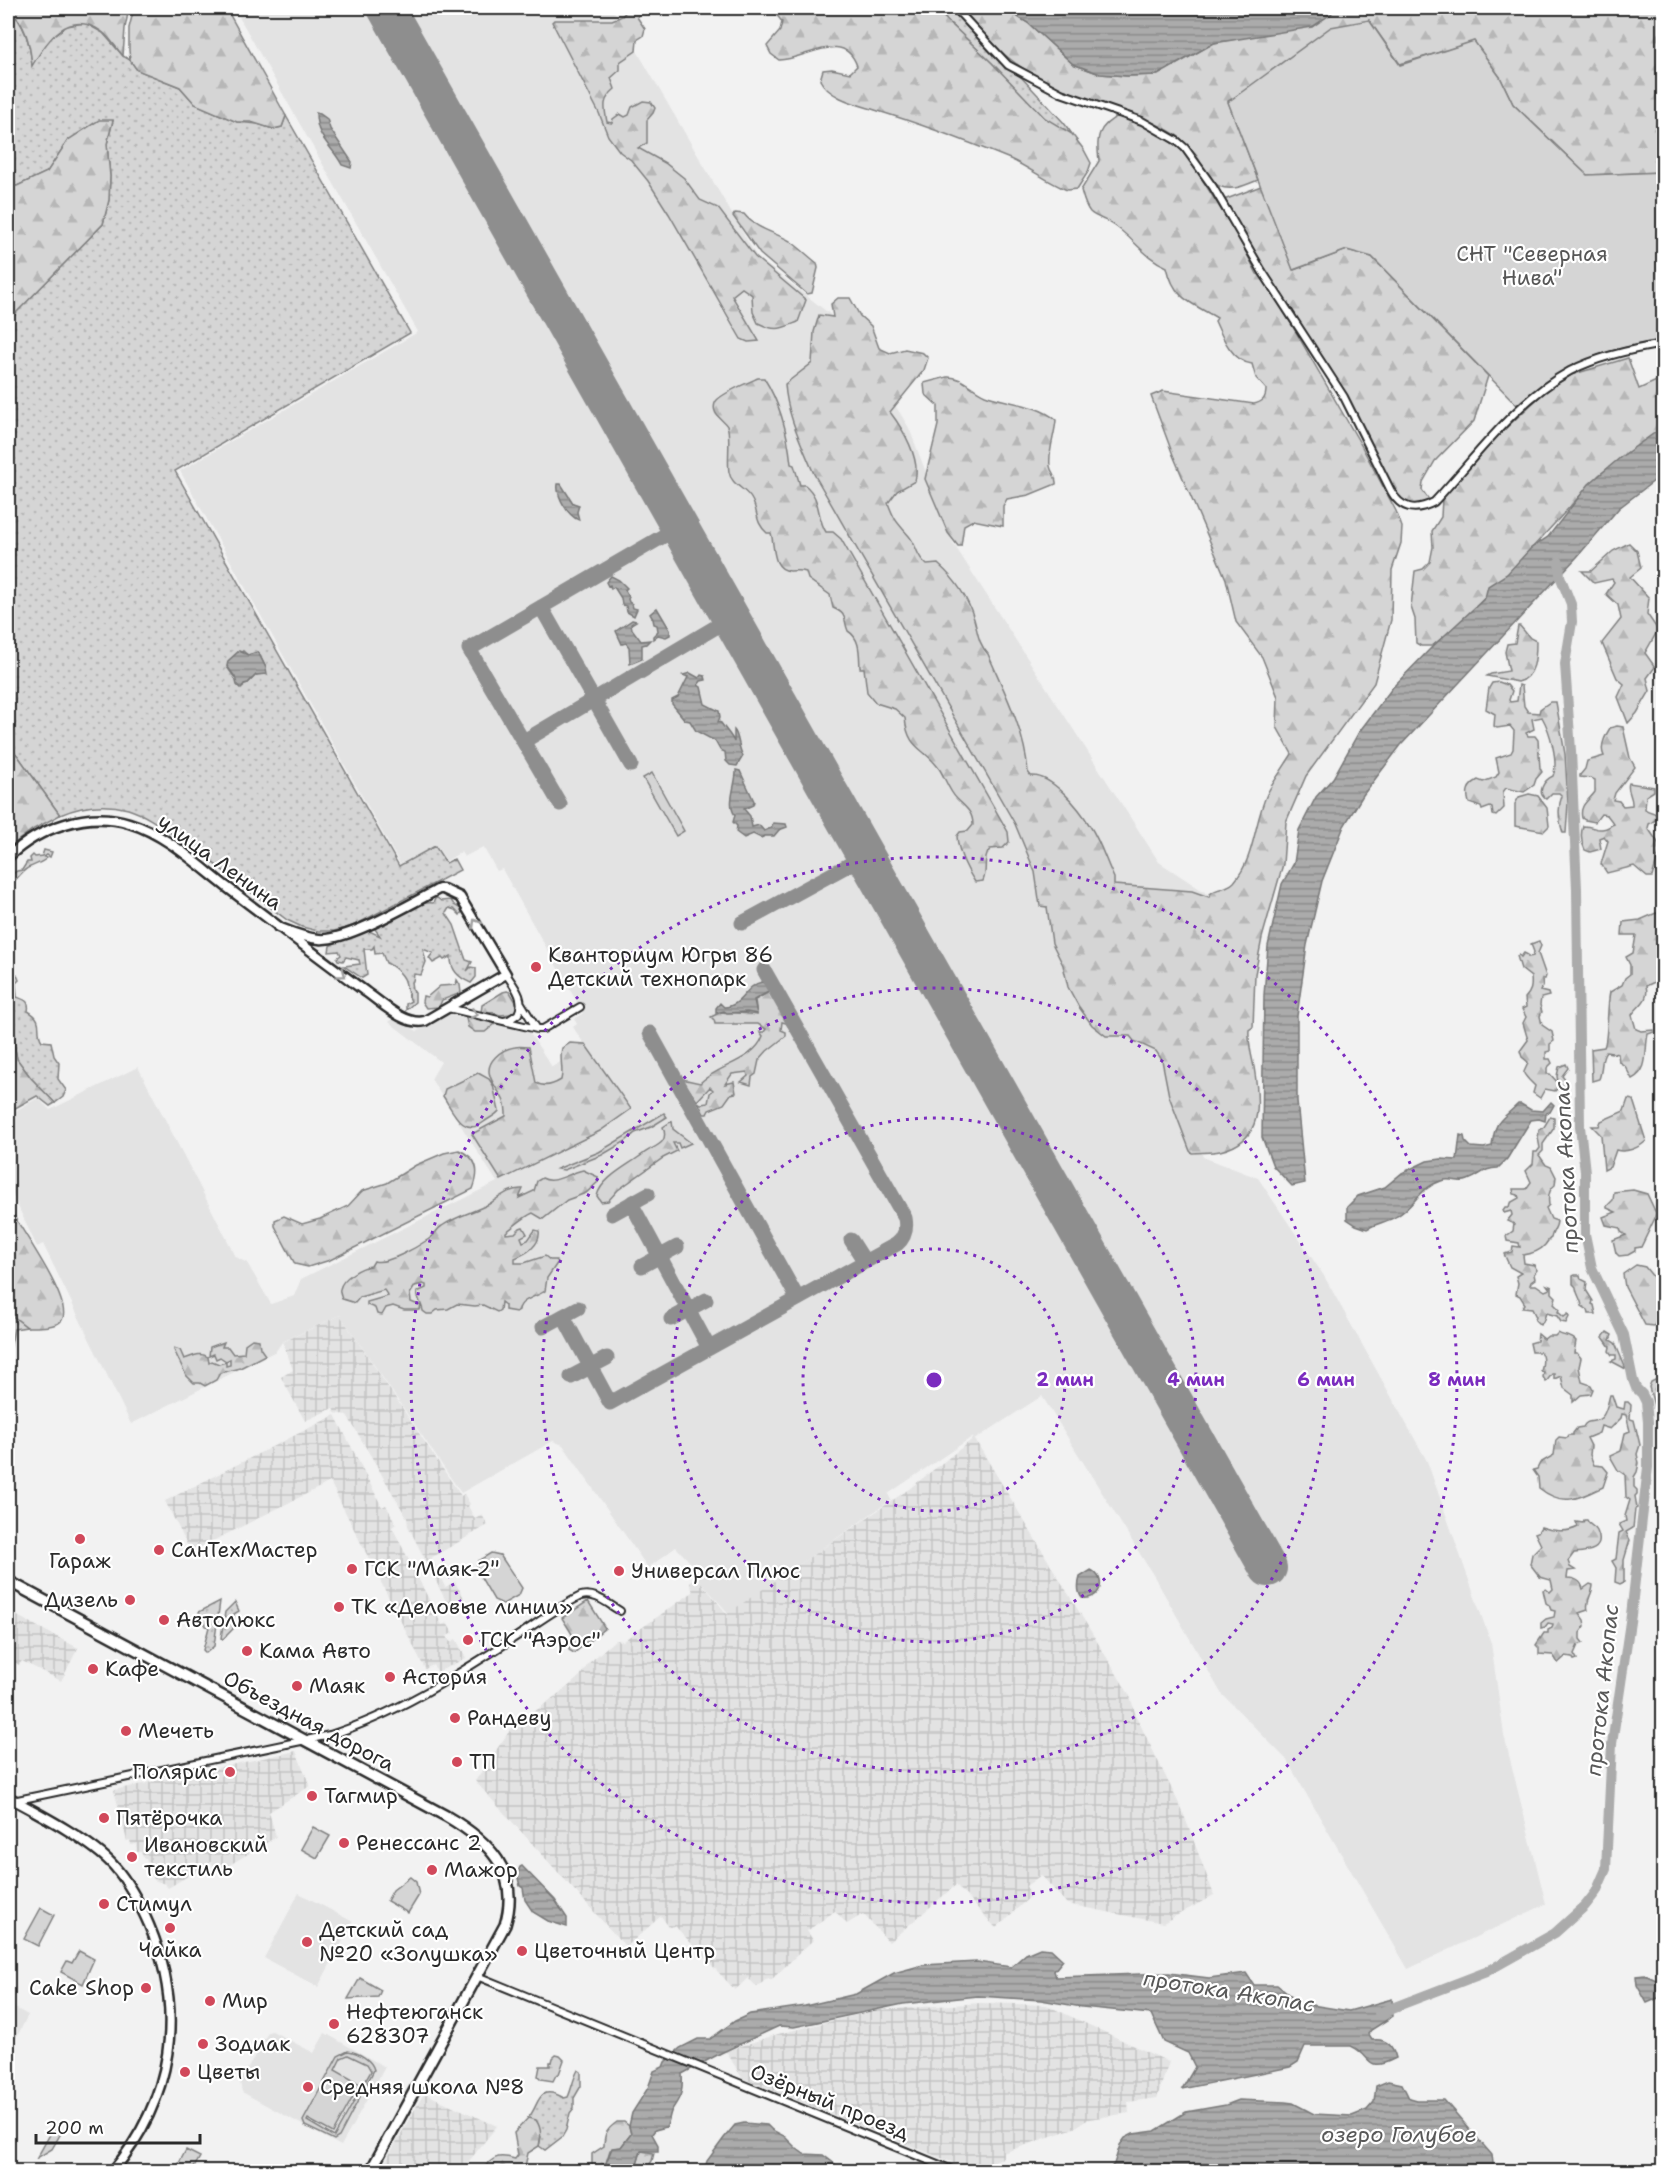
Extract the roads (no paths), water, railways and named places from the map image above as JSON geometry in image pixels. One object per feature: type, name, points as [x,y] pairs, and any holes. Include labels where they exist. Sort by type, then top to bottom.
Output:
[{"type":"main road","name":"Объездная дорога","points":[[8,1581],[466,1827],[484,1842],[499,1862],[507,1881],[509,1908],[505,1925],[370,2172]]},
{"type":"street","points":[[955,8],[1008,65],[1061,93],[1142,121],[1185,148],[1213,187],[1262,271],[1344,397],[1390,491],[1397,502],[1403,506],[1425,507],[1434,502],[1508,421],[1545,388],[1570,371],[1597,359],[1664,344]]},
{"type":"street","name":"улица Ленина","points":[[8,857],[35,836],[68,823],[93,819],[130,823],[145,829],[176,848],[315,955],[412,1022],[425,1021],[447,1008]]},
{"type":"street","points":[[278,927],[321,940],[341,937],[439,889],[444,889],[460,897],[537,1029]]},
{"type":"street","points":[[315,955],[316,946],[321,940]]},
{"type":"street","points":[[447,1008],[506,974]]},
{"type":"street","points":[[500,1021],[514,1018],[521,1003]]},
{"type":"street","points":[[447,1008],[543,1029],[580,1007]]},
{"type":"street","points":[[10,1800],[348,1730],[402,1705],[465,1669],[581,1596],[590,1594],[620,1611]]},
{"type":"street","points":[[10,1800],[93,1848],[115,1867],[141,1907],[162,1962],[169,1999],[170,2027],[168,2054],[163,2076],[140,2133],[112,2172]]},
{"type":"street","name":"Озёрный проезд","points":[[477,1976],[928,2158],[957,2172]]},
{"type":"water","points":[[1003,8],[1335,8],[1331,14],[1312,27],[1214,43],[1157,75],[1127,76],[1100,74],[1073,64],[1028,23]]},
{"type":"water","points":[[316,113],[327,119],[330,129],[352,162],[351,168],[342,165],[322,136]]},
{"type":"water","points":[[1663,430],[1663,474],[1619,508],[1577,557],[1401,745],[1363,795],[1344,826],[1322,881],[1307,945],[1297,1016],[1297,1101],[1305,1183],[1292,1186],[1273,1166],[1262,1137],[1264,995],[1268,946],[1282,884],[1294,863],[1299,830],[1316,797],[1333,778],[1359,732],[1393,687],[1485,598],[1488,586],[1507,574],[1531,548],[1548,537],[1589,484],[1622,456],[1656,432]]},
{"type":"water","points":[[558,484],[561,484],[573,503],[579,505],[577,512],[579,520],[564,505]]},
{"type":"water","points":[[611,576],[627,588],[625,590],[629,602],[633,608],[637,609],[634,616],[627,612],[626,606],[622,605],[621,598],[614,587],[611,589],[610,585],[608,586],[606,582]]},
{"type":"water","points":[[657,608],[670,630],[670,635],[666,637],[658,635],[653,639],[658,631],[650,614]]},
{"type":"water","points":[[632,620],[636,621],[631,624],[632,629],[641,641],[650,640],[642,645],[642,659],[630,664],[629,647],[626,643],[622,644],[616,631]]},
{"type":"water","points":[[239,651],[248,655],[258,652],[267,674],[256,675],[241,689],[227,666],[228,661]]},
{"type":"water","points":[[690,673],[699,678],[701,675],[705,676],[706,680],[701,681],[698,685],[701,687],[705,704],[719,711],[718,722],[734,742],[734,730],[736,732],[743,756],[737,766],[730,765],[726,761],[725,752],[720,750],[715,741],[696,731],[690,721],[685,720],[672,704],[672,700],[678,697],[688,677],[683,675]]},
{"type":"water","points":[[736,770],[740,771],[754,801],[753,805],[744,809],[750,816],[752,827],[759,825],[764,831],[771,828],[773,823],[786,824],[787,827],[779,830],[774,836],[761,838],[753,834],[744,838],[736,832],[732,799]]},
{"type":"water","points":[[762,982],[770,991],[754,1000],[757,1014],[724,1011],[716,1013],[716,1008],[720,1003],[724,1007],[735,1004],[751,987]]},
{"type":"water","points":[[1551,1102],[1554,1105],[1550,1112],[1546,1113],[1545,1121],[1531,1120],[1507,1159],[1498,1168],[1489,1169],[1465,1181],[1445,1180],[1433,1184],[1403,1212],[1367,1229],[1347,1219],[1347,1207],[1358,1196],[1385,1187],[1402,1173],[1427,1161],[1457,1160],[1460,1135],[1464,1136],[1465,1141],[1471,1147],[1492,1146],[1497,1126],[1518,1104],[1531,1110],[1543,1111]]},
{"type":"water","points":[[1091,1570],[1099,1579],[1100,1588],[1093,1596],[1082,1598],[1078,1588],[1080,1577]]},
{"type":"water","points":[[522,1866],[555,1900],[567,1918],[567,1927],[548,1921],[533,1912],[525,1900],[517,1874]]},
{"type":"water","points":[[1040,1948],[1051,1949],[1063,1960],[1054,1971],[1056,1977],[1169,1973],[1209,1978],[1246,1973],[1254,1985],[1277,1985],[1299,2003],[1349,2011],[1392,1999],[1393,2016],[1368,2034],[1372,2040],[1388,2043],[1396,2058],[1374,2064],[1351,2046],[1305,2046],[1298,2062],[1290,2067],[1182,2089],[1195,2067],[1188,2053],[1164,2042],[1151,2014],[1041,2000],[978,1996],[903,2004],[794,2027],[779,2026],[721,2053],[682,2074],[681,2092],[666,2127],[655,2130],[652,2134],[658,2145],[658,2151],[641,2151],[635,2171],[589,2172],[606,2163],[612,2148],[621,2147],[631,2134],[629,2126],[632,2113],[648,2088],[654,2071],[663,2067],[665,2062],[680,2048],[698,2039],[710,2039],[735,2021],[750,2014],[805,2006],[856,1994],[894,1973],[923,1965],[977,1962],[1011,1967],[1026,1954]]},
{"type":"water","points":[[1645,1975],[1663,1983],[1663,1996],[1647,2003],[1637,1985],[1636,1976]]},
{"type":"water","name":"озеро Голубое","points":[[1388,2081],[1402,2084],[1409,2098],[1444,2100],[1492,2155],[1494,2171],[1108,2171],[1114,2164],[1120,2145],[1125,2138],[1133,2134],[1155,2131],[1186,2112],[1226,2105],[1239,2100],[1293,2103],[1314,2114],[1352,2116],[1367,2110],[1374,2102],[1376,2086]]},
{"type":"water","points":[[744,2123],[767,2125],[784,2136],[804,2154],[823,2155],[842,2171],[704,2171],[707,2161],[724,2138],[735,2125]]},
{"type":"waterway","name":"протока Акопас","points":[[1379,2013],[1486,1972],[1555,1933],[1585,1906],[1596,1892],[1606,1869],[1612,1744],[1631,1615],[1648,1467],[1648,1422],[1646,1402],[1633,1380],[1624,1335],[1592,1268],[1585,1234],[1585,1172],[1580,1126],[1577,889],[1565,664],[1572,622],[1571,604],[1560,576],[1559,562]]},
{"type":"place","name":"Кванториум Югры 86 Детский технопарк","points":[[536,967]]},
{"type":"place","name":"Гараж","points":[[80,1539]]},
{"type":"place","name":"СанТехМастер","points":[[159,1550]]},
{"type":"place","name":"ГСК \"Маяк-2\"","points":[[352,1569]]},
{"type":"place","name":"Универсал Плюс","points":[[619,1571]]},
{"type":"place","name":"Дизель","points":[[130,1600]]},
{"type":"place","name":"ТК «Деловые линии»","points":[[339,1607]]},
{"type":"place","name":"Автолюкс","points":[[164,1620]]},
{"type":"place","name":"ГСК \"Аэрос\"","points":[[468,1640]]},
{"type":"place","name":"Кама Авто","points":[[247,1651]]},
{"type":"place","name":"Кафе","points":[[93,1669]]},
{"type":"place","name":"Астория","points":[[390,1677]]},
{"type":"place","name":"Маяк","points":[[297,1686]]},
{"type":"place","name":"Рандеву","points":[[455,1718]]},
{"type":"place","name":"Мечеть","points":[[126,1731]]},
{"type":"place","name":"ТП","points":[[457,1762]]},
{"type":"place","name":"Полярис","points":[[230,1772]]},
{"type":"place","name":"Тагмир","points":[[312,1796]]},
{"type":"place","name":"Пятёрочка","points":[[104,1818]]},
{"type":"place","name":"Ренессанс 2","points":[[344,1843]]},
{"type":"place","name":"Ивановский текстиль","points":[[132,1857]]},
{"type":"place","name":"Мажор","points":[[432,1870]]},
{"type":"place","name":"Стимул","points":[[104,1904]]},
{"type":"place","name":"Чайка","points":[[170,1928]]},
{"type":"place","name":"Детский сад №20 «Золушка»","points":[[307,1942]]},
{"type":"place","name":"Цветочный Центр","points":[[522,1951]]},
{"type":"place","name":"Cake Shop","points":[[146,1988]]},
{"type":"place","name":"Мир","points":[[210,2001]]},
{"type":"place","name":"Нефтеюганск 628307","points":[[334,2024]]},
{"type":"place","name":"Зодиак","points":[[203,2044]]},
{"type":"place","name":"Цветы","points":[[185,2072]]},
{"type":"place","name":"Средняя школа №8","points":[[308,2087]]},
{"type":"park label","name":"СНТ \"Северная Нива\"","points":[[1532,266]]}]
